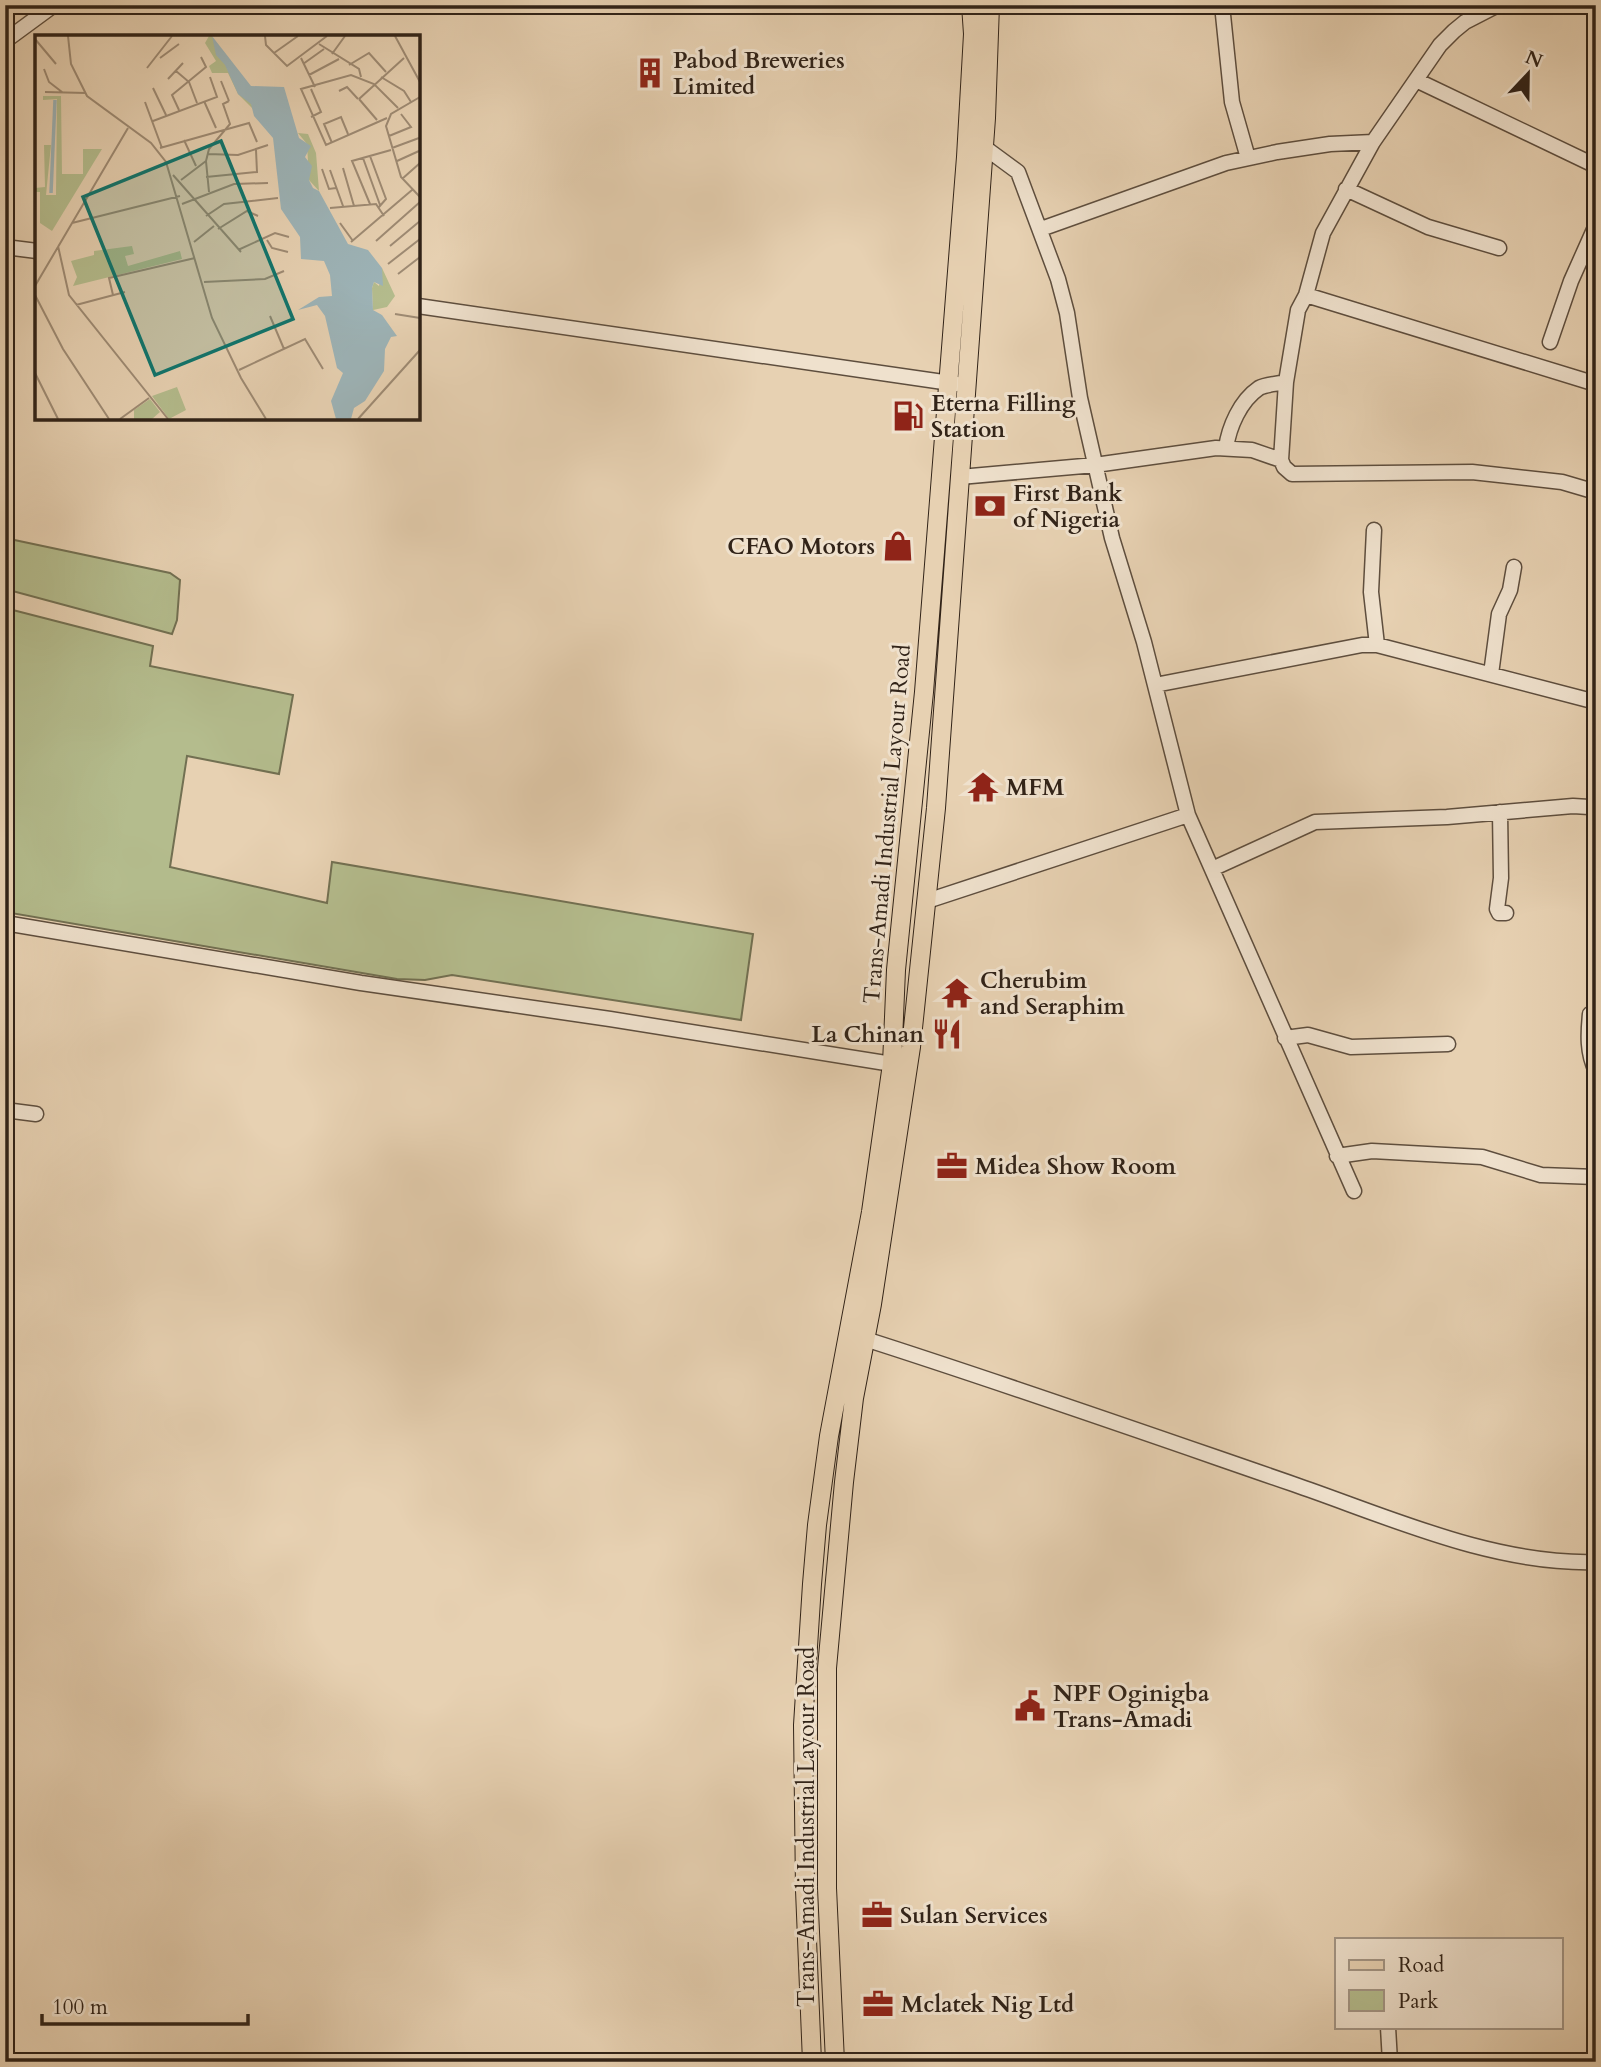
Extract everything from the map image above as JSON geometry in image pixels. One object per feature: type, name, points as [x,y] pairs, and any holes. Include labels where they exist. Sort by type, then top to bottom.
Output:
[{"type":"main road","name":"Trans-Amadi Industrial Layour Road","points":[[811,2062],[803,1725],[819,1512],[829,1436],[871,1212],[892,1064],[896,970],[923,703],[967,139],[971,5]]},
{"type":"main road","name":"Trans-Amadi Industrial Layour Road","points":[[835,2062],[827,1888],[827,1668],[854,1398],[911,1047],[927,901],[984,147],[990,5]]},
{"type":"main road","points":[[803,1725],[827,1726]]},
{"type":"street","points":[[5,40],[54,5]]},
{"type":"street","points":[[1222,5],[1232,102],[1248,158]]},
{"type":"street","points":[[1498,5],[1454,31],[1416,80],[1373,142],[1324,233],[1306,295],[1298,310],[1286,383],[1281,460],[1292,474],[1472,472],[1562,482],[1596,492]]},
{"type":"street","points":[[1416,80],[1596,166]]},
{"type":"street","points":[[1041,229],[1226,163],[1330,144],[1373,142]]},
{"type":"street","points":[[984,147],[1018,172],[1058,279],[1067,313],[1080,398],[1112,538],[1155,685],[1188,815],[1354,1191]]},
{"type":"street","points":[[1346,189],[1428,227],[1499,248]]},
{"type":"street","points":[[1550,342],[1571,281],[1596,225]]},
{"type":"street","points":[[5,247],[35,251]]},
{"type":"street","points":[[1306,295],[1596,384]]},
{"type":"street","points":[[420,306],[967,384]]},
{"type":"street","points":[[1226,448],[1228,434],[1245,402],[1259,388],[1286,383]]},
{"type":"street","points":[[960,477],[1095,465],[1226,448],[1252,450],[1281,460]]},
{"type":"street","points":[[1374,530],[1371,592],[1377,645]]},
{"type":"street","points":[[1491,674],[1499,614],[1510,590],[1514,567]]},
{"type":"street","points":[[1155,685],[1362,645],[1377,645],[1596,702]]},
{"type":"street","points":[[1212,869],[1315,822],[1447,817],[1573,806],[1589,807],[1596,811]]},
{"type":"street","points":[[1500,812],[1501,878],[1497,909],[1506,913]]},
{"type":"street","points":[[927,901],[1188,815]]},
{"type":"street","points":[[5,923],[360,983],[892,1064]]},
{"type":"street","points":[[1590,1014],[1588,1040],[1596,1071]]},
{"type":"street","points":[[1285,1038],[1308,1035],[1351,1047],[1448,1044]]},
{"type":"street","points":[[5,1110],[36,1114]]},
{"type":"street","points":[[1337,1156],[1372,1151],[1482,1157],[1541,1175],[1596,1177]]},
{"type":"street","points":[[865,1339],[1051,1400],[1441,1536],[1517,1555],[1596,1562]]},
{"type":"street","points":[[1388,2028],[1390,2062]]},
{"type":"green space","points":[[5,538],[170,573],[180,580],[177,620],[172,634],[5,589]]},
{"type":"green space","points":[[5,608],[153,646],[150,666],[293,695],[279,774],[187,756],[170,867],[327,903],[332,862],[753,934],[741,1020],[452,975],[425,980],[397,979],[5,912]]},
{"type":"place","name":"Pabod Breweries Limited","points":[[650,73]]},
{"type":"place","name":"Eterna Filling Station","points":[[908,416]]},
{"type":"place","name":"First Bank of Nigeria","points":[[990,506]]},
{"type":"place","name":"CFAO Motors","points":[[898,546]]},
{"type":"place","name":"MFM","points":[[983,787]]},
{"type":"place","name":"Cherubim and Seraphim","points":[[957,993]]},
{"type":"place","name":"La Chinan","points":[[947,1034]]},
{"type":"place","name":"Midea Show Room","points":[[952,1166]]},
{"type":"place","name":"NPF Oginigba Trans-Amadi","points":[[1030,1706]]},
{"type":"place","name":"Sulan Services","points":[[877,1915]]},
{"type":"place","name":"Mclatek Nig Ltd","points":[[878,2004]]}]
